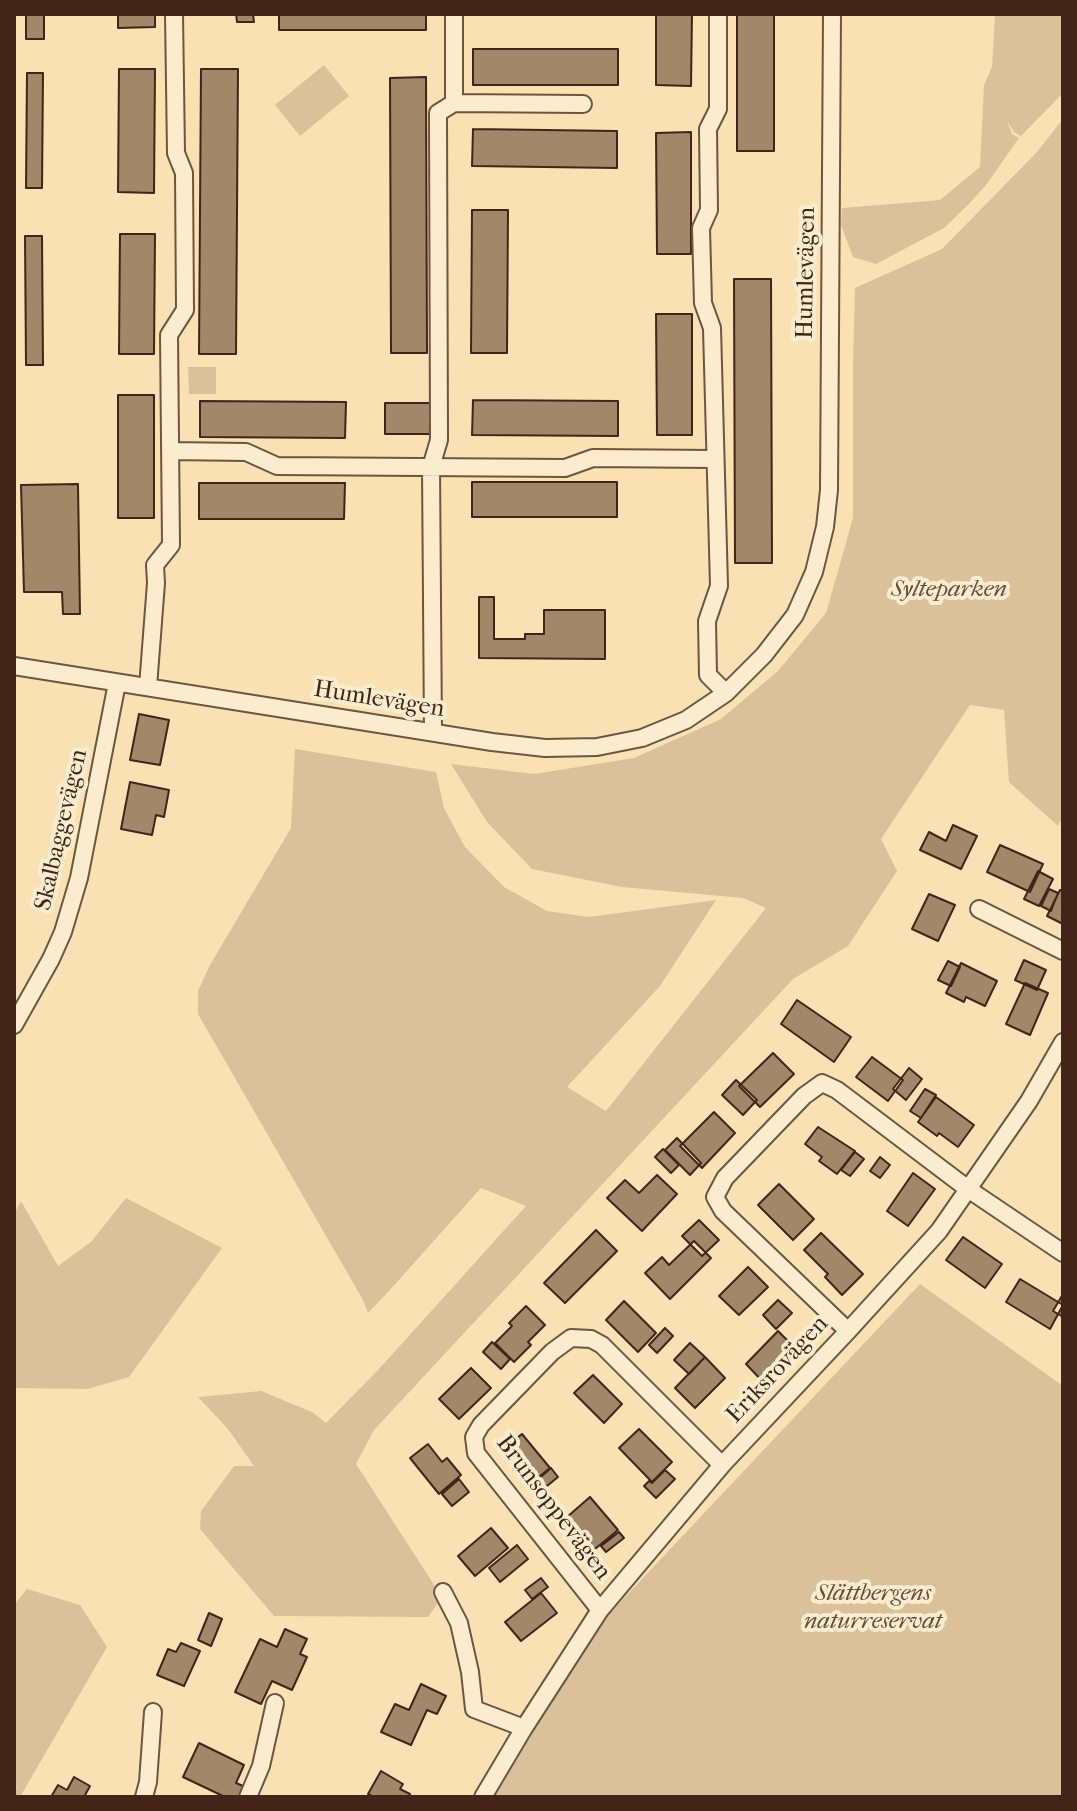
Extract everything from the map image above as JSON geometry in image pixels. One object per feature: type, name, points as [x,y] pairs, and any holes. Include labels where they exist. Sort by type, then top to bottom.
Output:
[{"type":"street","points":[[148,687],[155,565],[171,545],[169,335],[185,310],[184,173],[176,153],[174,14]]},
{"type":"street","points":[[454,14],[454,103]]},
{"type":"street","points":[[718,14],[718,109],[708,129],[709,210],[701,228],[703,303],[712,328],[719,586],[707,621],[708,675],[726,693]]},
{"type":"street","name":"Humlevägen","points":[[14,666],[545,748],[597,747],[642,738],[686,720],[726,693],[764,655],[795,615],[814,572],[825,527],[829,490],[832,14]]},
{"type":"street","points":[[433,732],[431,467],[439,440],[438,113],[454,103],[583,104]]},
{"type":"street","points":[[170,451],[246,452],[277,466],[565,468],[593,458],[714,459]]},
{"type":"street","name":"Skalbaggevägen","points":[[14,1025],[63,932],[79,878],[117,683]]},
{"type":"street","points":[[979,909],[1063,951]]},
{"type":"street","name":"Eriksrovägen","points":[[483,1797],[600,1610],[722,1465],[939,1231],[1029,1101],[1063,1042]]},
{"type":"street","points":[[848,1331],[723,1211],[715,1197],[725,1178],[804,1096],[822,1083],[837,1090],[968,1189],[1063,1253]]},
{"type":"street","name":"Brunsoppevägen","points":[[600,1610],[476,1453],[474,1437],[481,1425],[561,1345],[571,1338],[591,1339],[602,1345],[722,1465]]},
{"type":"street","points":[[443,1592],[459,1623],[470,1672],[474,1709],[524,1728]]},
{"type":"street","points":[[248,1797],[261,1766],[275,1703]]},
{"type":"street","points":[[144,1797],[153,1712]]},
{"type":"green space","points":[[995,14],[1063,14],[1063,93],[1021,136],[1007,121],[1012,134],[1019,138],[986,185],[944,228],[876,264],[853,257],[841,225],[842,208],[940,200],[980,167],[984,85],[992,67]]},
{"type":"green space","points":[[324,65],[349,96],[300,136],[275,105]]},
{"type":"green space","name":"Sylteparken","points":[[1063,119],[1063,817],[1058,826],[1009,782],[1004,710],[970,705],[881,839],[897,871],[848,946],[793,979],[374,1430],[356,1464],[442,1597],[428,1617],[274,1616],[200,1529],[201,1511],[234,1466],[254,1466],[228,1429],[198,1397],[261,1391],[312,1412],[326,1423],[526,1206],[481,1188],[368,1313],[198,1014],[198,991],[210,965],[291,828],[295,749],[436,772],[444,808],[465,847],[504,887],[547,911],[589,917],[716,900],[660,986],[567,1087],[606,1111],[766,908],[743,898],[622,887],[532,869],[487,822],[451,764],[534,774],[634,758],[721,719],[778,671],[826,613],[853,518],[855,288],[942,249],[1037,152]]},
{"type":"green space","points":[[188,367],[216,367],[216,394],[189,394]]},
{"type":"green space","points":[[126,1198],[222,1248],[129,1377],[87,1389],[14,1388],[14,1214],[21,1201],[58,1266],[91,1242]]},
{"type":"green space","name":"Slättbergens naturreservat","points":[[920,1284],[1063,1386],[1063,1797],[494,1797],[609,1614]]},
{"type":"green space","points":[[27,1589],[80,1605],[107,1647],[20,1797],[14,1797],[14,1605]]},
{"type":"building","points":[[26,14],[44,14],[44,39],[26,39]]},
{"type":"building","points":[[118,14],[155,14],[155,27],[118,28]]},
{"type":"building","points":[[236,14],[253,14],[254,22],[237,22]]},
{"type":"building","points":[[279,14],[426,14],[426,30],[279,30]]},
{"type":"building","points":[[656,14],[692,14],[691,86],[656,85]]},
{"type":"building","points":[[737,14],[774,14],[774,151],[737,151]]},
{"type":"building","points":[[473,49],[618,49],[618,85],[473,85]]},
{"type":"building","points":[[119,69],[155,69],[154,193],[118,192]]},
{"type":"building","points":[[201,69],[238,69],[236,354],[199,354]]},
{"type":"building","points":[[27,73],[43,73],[42,188],[26,188]]},
{"type":"building","points":[[426,77],[427,353],[391,353],[390,78]]},
{"type":"building","points":[[473,129],[617,131],[617,168],[472,166]]},
{"type":"building","points":[[691,132],[691,254],[657,254],[656,133]]},
{"type":"building","points":[[472,210],[508,210],[507,353],[471,353]]},
{"type":"building","points":[[120,234],[155,234],[154,354],[119,354]]},
{"type":"building","points":[[25,236],[42,236],[43,365],[26,365]]},
{"type":"building","points":[[734,279],[771,279],[772,563],[735,563]]},
{"type":"building","points":[[656,314],[692,314],[692,435],[657,435]]},
{"type":"building","points":[[118,395],[154,395],[154,518],[118,518]]},
{"type":"building","points":[[473,400],[618,401],[618,436],[472,435]]},
{"type":"building","points":[[200,401],[346,402],[345,438],[200,437]]},
{"type":"building","points":[[385,403],[434,403],[434,434],[385,434]]},
{"type":"building","points":[[472,482],[617,482],[617,517],[472,517]]},
{"type":"building","points":[[199,483],[345,483],[344,519],[199,519]]},
{"type":"building","points":[[78,484],[80,614],[63,614],[62,592],[24,592],[21,485]]},
{"type":"building","points":[[479,597],[494,597],[494,639],[525,639],[525,634],[544,634],[544,610],[605,610],[605,659],[479,658]]},
{"type":"building","points":[[139,714],[169,720],[160,765],[130,760]]},
{"type":"building","points":[[130,782],[169,790],[164,817],[156,815],[152,835],[121,829]]},
{"type":"building","points":[[953,825],[977,836],[961,869],[920,850],[929,832],[946,841]]},
{"type":"building","points":[[1000,845],[1043,864],[1030,892],[987,872]]},
{"type":"building","points":[[1038,871],[1053,879],[1039,906],[1024,899]]},
{"type":"building","points":[[1049,889],[1058,893],[1051,911],[1041,906]]},
{"type":"building","points":[[1060,890],[1063,891],[1063,924],[1047,916]]},
{"type":"building","points":[[929,894],[955,905],[938,941],[912,929]]},
{"type":"building","points":[[1024,960],[1046,970],[1037,990],[1015,980]]},
{"type":"building","points":[[948,961],[960,967],[951,986],[938,980]]},
{"type":"building","points":[[961,963],[997,981],[985,1006],[966,997],[964,1002],[946,993]]},
{"type":"building","points":[[1025,983],[1048,993],[1030,1035],[1006,1024]]},
{"type":"building","points":[[797,1000],[851,1037],[834,1062],[781,1024]]},
{"type":"building","points":[[773,1053],[794,1074],[760,1107],[739,1086]]},
{"type":"building","points":[[872,1057],[903,1080],[888,1101],[856,1077]]},
{"type":"building","points":[[909,1068],[922,1079],[906,1100],[893,1089]]},
{"type":"building","points":[[736,1080],[757,1100],[743,1115],[722,1095]]},
{"type":"building","points":[[925,1089],[936,1095],[921,1118],[910,1111]]},
{"type":"building","points":[[936,1097],[974,1125],[958,1147],[918,1122]]},
{"type":"building","points":[[714,1112],[735,1133],[702,1168],[680,1146]]},
{"type":"building","points":[[818,1127],[855,1151],[837,1174],[819,1161],[822,1157],[805,1144]]},
{"type":"building","points":[[677,1138],[701,1163],[690,1175],[665,1150]]},
{"type":"building","points":[[663,1149],[679,1165],[671,1173],[655,1157]]},
{"type":"building","points":[[855,1152],[864,1159],[850,1176],[841,1170]]},
{"type":"building","points":[[880,1157],[890,1165],[880,1178],[870,1171]]},
{"type":"building","points":[[913,1173],[935,1189],[908,1226],[887,1211]]},
{"type":"building","points":[[657,1175],[677,1194],[642,1231],[607,1198],[625,1180],[639,1193]]},
{"type":"building","points":[[779,1184],[814,1219],[793,1240],[758,1205]]},
{"type":"building","points":[[699,1220],[719,1240],[702,1256],[682,1236]]},
{"type":"building","points":[[596,1230],[617,1251],[565,1303],[544,1283]]},
{"type":"building","points":[[821,1233],[863,1274],[842,1295],[825,1277],[828,1274],[804,1250]]},
{"type":"building","points":[[963,1237],[1002,1264],[985,1288],[946,1260]]},
{"type":"building","points":[[694,1241],[711,1258],[670,1299],[645,1273],[662,1257],[669,1265]]},
{"type":"building","points":[[748,1267],[768,1287],[739,1315],[719,1296]]},
{"type":"building","points":[[1020,1279],[1063,1305],[1050,1329],[1006,1302]]},
{"type":"building","points":[[1063,1294],[1063,1317],[1053,1311]]},
{"type":"building","points":[[778,1300],[792,1313],[776,1329],[763,1315]]},
{"type":"building","points":[[624,1301],[656,1333],[638,1352],[606,1320]]},
{"type":"building","points":[[526,1306],[545,1325],[514,1362],[495,1343]]},
{"type":"building","points":[[665,1328],[673,1336],[657,1353],[649,1345]]},
{"type":"building","points":[[778,1331],[796,1349],[765,1384],[746,1364]]},
{"type":"building","points":[[492,1342],[510,1359],[501,1369],[483,1352]]},
{"type":"building","points":[[690,1343],[705,1357],[689,1374],[674,1360]]},
{"type":"building","points":[[705,1357],[725,1378],[695,1408],[675,1388]]},
{"type":"building","points":[[471,1368],[491,1388],[459,1419],[439,1399]]},
{"type":"building","points":[[593,1375],[622,1404],[604,1423],[574,1393]]},
{"type":"building","points":[[639,1429],[672,1462],[652,1482],[619,1448]]},
{"type":"building","points":[[522,1434],[550,1468],[529,1485],[501,1451]]},
{"type":"building","points":[[428,1444],[442,1462],[447,1458],[461,1475],[439,1494],[410,1458]]},
{"type":"building","points":[[551,1468],[558,1477],[542,1490],[535,1482]]},
{"type":"building","points":[[665,1470],[675,1479],[656,1498],[644,1486],[649,1481],[652,1483]]},
{"type":"building","points":[[459,1479],[469,1492],[452,1506],[442,1494]]},
{"type":"building","points":[[590,1497],[618,1530],[595,1549],[585,1536],[575,1543],[559,1524]]},
{"type":"building","points":[[491,1528],[508,1548],[475,1576],[458,1556]]},
{"type":"building","points":[[619,1532],[624,1538],[606,1552],[601,1546]]},
{"type":"building","points":[[517,1545],[528,1559],[500,1582],[489,1568]]},
{"type":"building","points":[[541,1578],[548,1587],[532,1599],[525,1590]]},
{"type":"building","points":[[541,1593],[557,1613],[521,1641],[505,1622]]},
{"type":"building","points":[[209,1613],[222,1619],[211,1646],[198,1640]]},
{"type":"building","points":[[285,1629],[307,1639],[300,1654],[307,1657],[292,1690],[272,1681],[261,1704],[235,1692],[260,1639],[277,1647]]},
{"type":"building","points":[[181,1643],[200,1651],[184,1686],[157,1675],[168,1649],[176,1652]]},
{"type":"building","points":[[421,1684],[446,1696],[437,1714],[427,1710],[411,1745],[381,1732],[395,1704],[409,1710]]},
{"type":"building","points":[[199,1743],[244,1765],[236,1783],[248,1788],[244,1797],[225,1797],[183,1777]]},
{"type":"building","points":[[381,1771],[403,1784],[400,1789],[410,1794],[408,1797],[374,1797],[368,1794]]},
{"type":"building","points":[[74,1777],[90,1786],[84,1797],[51,1797],[58,1785],[67,1790]]}]
